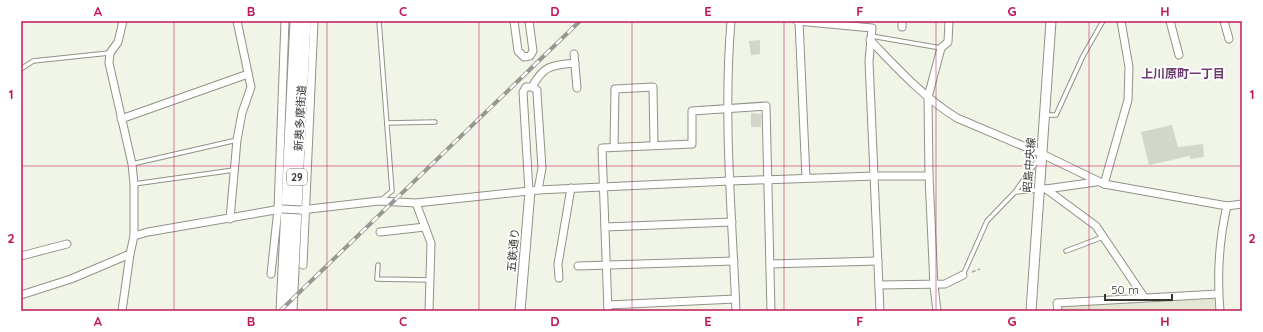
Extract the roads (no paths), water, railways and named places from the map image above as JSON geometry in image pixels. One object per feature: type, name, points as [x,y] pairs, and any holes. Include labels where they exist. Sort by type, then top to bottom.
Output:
[{"type":"main road","name":"新奥多摩街道","points":[[282,311],[296,21]]},
{"type":"main road","name":"新奥多摩街道","points":[[291,311],[305,21]]},
{"type":"street","points":[[122,311],[134,236],[134,184],[132,164],[109,63],[110,53],[118,42],[123,21]]},
{"type":"street","points":[[230,219],[237,140],[242,113],[251,87],[237,21]]},
{"type":"street","points":[[271,274],[280,209],[286,21]]},
{"type":"street","points":[[303,265],[303,210],[314,21]]},
{"type":"street","points":[[514,21],[518,52],[524,57],[530,56],[533,51],[529,21]]},
{"type":"street","points":[[731,21],[728,62],[728,108],[736,311]]},
{"type":"street","points":[[806,178],[798,21],[870,26],[873,30],[871,38],[872,135],[880,311]]},
{"type":"street","points":[[938,311],[934,286],[929,176],[928,97],[941,48],[948,42],[949,21]]},
{"type":"street","name":"昭島中央線","points":[[1032,311],[1043,190],[1042,154],[1051,21]]},
{"type":"street","points":[[1100,183],[1128,100],[1129,67],[1121,21]]},
{"type":"street","points":[[1170,21],[1179,55]]},
{"type":"street","points":[[1224,21],[1229,39]]},
{"type":"street","points":[[871,38],[911,83],[957,118],[1042,154],[1100,183],[1227,206],[1242,204]]},
{"type":"street","points":[[574,54],[577,88]]},
{"type":"street","points":[[532,86],[538,75],[545,68],[554,65],[575,63]]},
{"type":"street","points":[[121,119],[248,74]]},
{"type":"street","points":[[532,86],[537,90],[542,168],[532,191],[523,92],[526,87],[532,86]]},
{"type":"street","points":[[614,147],[615,89],[653,87],[654,145]]},
{"type":"street","points":[[735,299],[608,308],[602,148],[692,144],[692,110],[766,106],[771,311]]},
{"type":"street","points":[[134,236],[148,232],[230,219],[280,209],[303,210],[379,201],[416,203],[532,191],[603,186],[768,179],[929,176]]},
{"type":"street","points":[[1043,190],[1100,183]]},
{"type":"street","points":[[559,278],[558,264],[571,188]]},
{"type":"street","points":[[1043,190],[1096,226],[1136,283],[1144,297]]},
{"type":"street","name":"五鉄通り","points":[[520,311],[532,191]]},
{"type":"street","points":[[416,203],[431,243],[429,311]]},
{"type":"street","points":[[1220,311],[1218,294],[1221,231],[1227,206]]},
{"type":"street","points":[[605,227],[732,222]]},
{"type":"street","points":[[380,232],[424,227]]},
{"type":"street","points":[[21,256],[66,244]]},
{"type":"street","points":[[21,295],[71,279],[130,254]]},
{"type":"street","points":[[578,266],[734,261]]},
{"type":"street","points":[[770,264],[878,261]]},
{"type":"street","points":[[879,285],[934,286],[945,284],[962,275]]},
{"type":"street","points":[[1058,311],[1057,303],[1218,294]]},
{"type":"lane","points":[[379,21],[392,191],[379,201]]},
{"type":"lane","points":[[1044,114],[1056,115],[1082,56],[1103,21]]},
{"type":"lane","points":[[871,38],[941,48]]},
{"type":"lane","points":[[21,69],[33,61],[110,53]]},
{"type":"lane","points":[[387,123],[435,122]]},
{"type":"lane","points":[[132,164],[237,140]]},
{"type":"lane","points":[[962,275],[987,221],[1015,192],[1042,154]]},
{"type":"lane","points":[[134,184],[234,170]]},
{"type":"lane","points":[[1015,192],[1043,190]]},
{"type":"lane","points":[[1066,251],[1103,237]]},
{"type":"lane","points":[[378,266],[377,279],[430,280]]},
{"type":"railway","points":[[280,311],[580,21]]},
{"type":"district","name":"上川原町一丁目","points":[[1183,74]]}]
